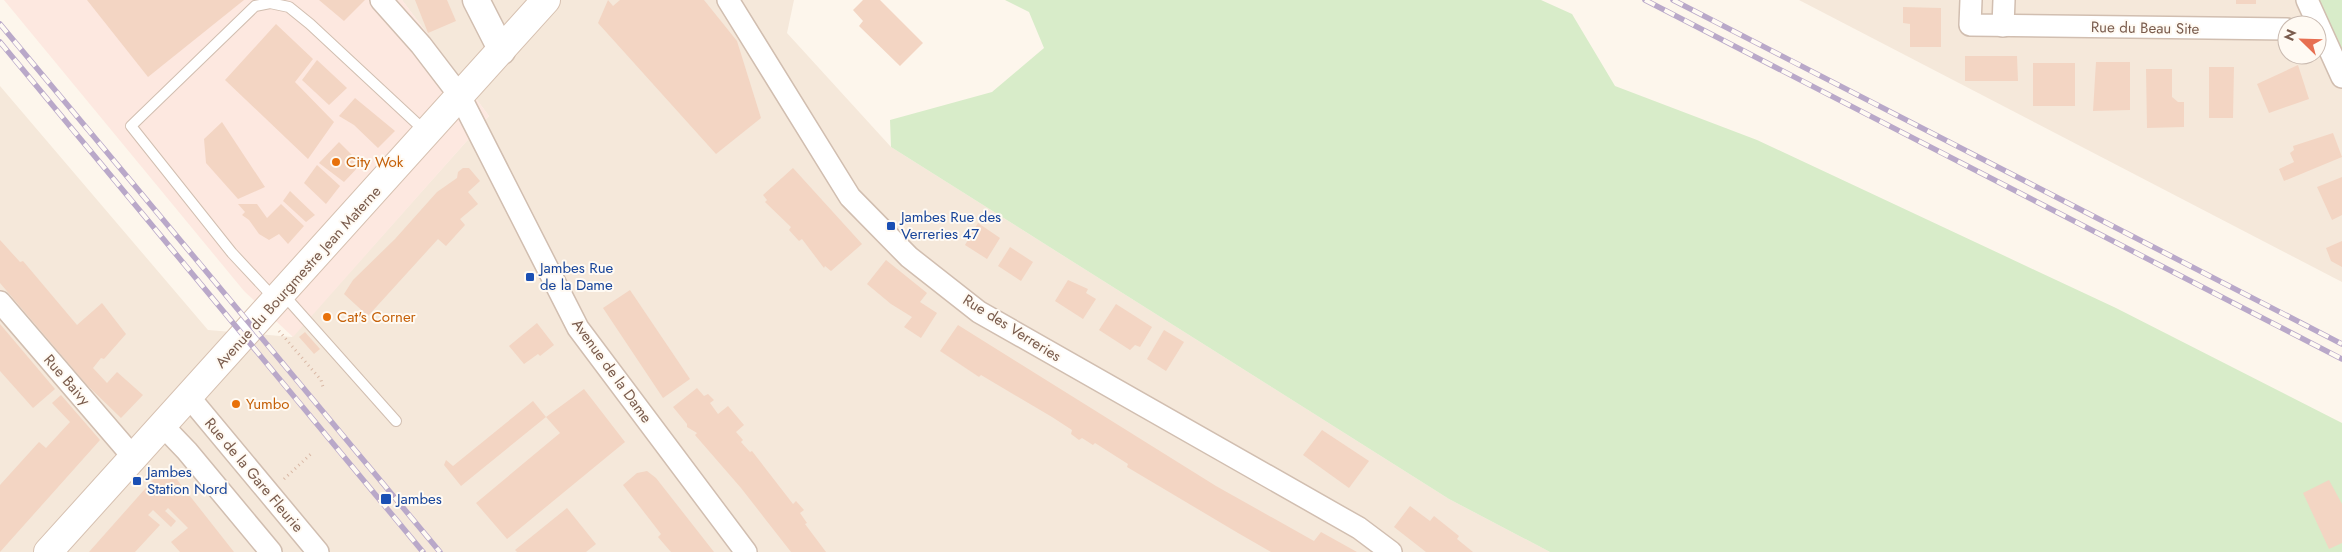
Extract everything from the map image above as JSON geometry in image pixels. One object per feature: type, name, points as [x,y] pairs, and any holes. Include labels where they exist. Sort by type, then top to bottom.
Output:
[{"type":"main road","name":"Avenue du Bourgmestre Jean Materne","points":[[48,552],[546,0]]},
{"type":"street","name":"Avenue de la Dame","points":[[381,0],[421,45],[460,96],[578,328],[746,552]]},
{"type":"street","points":[[476,0],[502,51]]},
{"type":"street","name":"Rue des Verreries","points":[[728,0],[850,197],[909,257],[979,312],[1358,528],[1391,552]]},
{"type":"street","name":"Rue du Beau Site","points":[[1970,0],[1970,25],[2277,29]]},
{"type":"street","points":[[2003,26],[2004,0]]},
{"type":"street","points":[[2307,0],[2313,15]]},
{"type":"street","points":[[2327,46],[2342,77]]},
{"type":"street","name":"Rue Baivy","points":[[0,302],[134,458]]},
{"type":"street","name":"Rue de la Gare Fleurie","points":[[189,397],[318,552]]},
{"type":"street","points":[[163,426],[187,451],[271,552]]},
{"type":"lane","points":[[396,421],[274,302],[232,253],[131,126],[255,6],[270,3],[289,7],[310,24],[427,134]]},
{"type":"path","points":[[274,302],[321,380],[323,387]]},
{"type":"path","points":[[268,492],[313,452]]},
{"type":"shaded area","points":[[4,0],[402,0],[489,116],[293,337],[244,291]]},
{"type":"shaded area","points":[[402,0],[794,0],[787,33],[891,147],[1449,499],[1550,552],[0,552],[0,86],[208,330],[292,337],[489,116]]},
{"type":"shaded area","points":[[1799,0],[2307,0],[2314,15],[2277,15],[2277,65],[2327,65],[2327,44],[2342,77],[2342,282]]},
{"type":"green space","points":[[1005,0],[1541,0],[1572,14],[1615,86],[1757,140],[2116,308],[2342,423],[2342,552],[1550,552],[1449,499],[891,147],[890,120],[992,92],[1044,48],[1029,12]]},
{"type":"green space","points":[[2307,0],[2342,0],[2342,77],[2327,44],[2327,15],[2314,15]]},
{"type":"building","points":[[87,0],[244,0],[148,77]]},
{"type":"building","points":[[319,0],[365,0],[344,21]]},
{"type":"building","points":[[415,0],[447,0],[456,21],[428,33]]},
{"type":"building","points":[[608,0],[613,6],[620,0],[704,0],[737,41],[761,118],[716,154],[598,23]]},
{"type":"building","points":[[863,0],[880,0],[923,43],[900,66],[859,26],[863,21],[853,10]]},
{"type":"building","points":[[2236,0],[2256,0],[2256,4],[2236,4]]},
{"type":"building","points":[[1903,7],[1941,8],[1941,47],[1910,47],[1910,24],[1903,23]]},
{"type":"building","points":[[276,24],[313,59],[295,82],[334,122],[308,159],[225,80]]},
{"type":"building","points":[[1965,56],[2017,56],[2018,81],[1965,81]]},
{"type":"building","points":[[317,60],[347,88],[329,105],[302,80]]},
{"type":"building","points":[[2096,62],[2130,62],[2130,110],[2093,111]]},
{"type":"building","points":[[2033,63],[2075,63],[2075,106],[2033,106]]},
{"type":"building","points":[[2298,65],[2309,99],[2269,113],[2257,84]]},
{"type":"building","points":[[2209,67],[2234,67],[2233,118],[2209,118]]},
{"type":"building","points":[[2146,69],[2172,69],[2172,97],[2178,102],[2184,102],[2184,127],[2147,128]]},
{"type":"building","points":[[355,98],[395,131],[378,148],[354,125],[339,116]]},
{"type":"building","points":[[222,122],[265,187],[238,199],[206,163],[204,139]]},
{"type":"building","points":[[2333,133],[2342,157],[2284,181],[2279,169],[2294,162],[2290,153],[2294,150],[2293,146]]},
{"type":"building","points":[[339,142],[361,164],[344,182],[319,163]]},
{"type":"building","points":[[317,165],[340,186],[326,204],[304,183]]},
{"type":"building","points":[[463,168],[469,168],[480,181],[468,192],[478,204],[460,219],[465,225],[446,246],[438,239],[368,316],[344,294],[353,280],[395,239],[437,192],[457,178],[458,172]]},
{"type":"building","points":[[793,168],[862,244],[831,271],[825,266],[824,268],[802,239],[799,241],[789,230],[791,227],[765,202],[767,200],[763,195]]},
{"type":"building","points":[[2342,177],[2342,215],[2332,220],[2317,187]]},
{"type":"building","points":[[290,191],[315,215],[306,222],[283,201]]},
{"type":"building","points":[[238,204],[257,204],[267,218],[281,204],[304,226],[288,244],[279,234],[269,240],[259,234],[249,220],[242,215],[245,212]]},
{"type":"building","points":[[978,223],[1000,238],[987,259],[965,245]]},
{"type":"building","points":[[0,240],[20,262],[23,261],[77,325],[102,303],[126,334],[104,359],[101,358],[93,368],[107,383],[117,372],[143,395],[121,418],[87,385],[0,283]]},
{"type":"building","points":[[2342,241],[2342,267],[2331,261],[2326,248]]},
{"type":"building","points":[[1010,247],[1033,262],[1021,281],[998,266]]},
{"type":"building","points":[[886,260],[927,293],[920,302],[937,313],[921,338],[904,327],[912,317],[891,304],[867,284]]},
{"type":"building","points":[[1068,280],[1088,289],[1086,293],[1096,299],[1083,319],[1055,301]]},
{"type":"building","points":[[630,290],[690,379],[663,398],[603,308]]},
{"type":"building","points":[[1116,304],[1152,327],[1140,347],[1135,345],[1130,350],[1099,330]]},
{"type":"building","points":[[537,323],[554,345],[540,356],[538,354],[524,364],[509,346]]},
{"type":"building","points":[[0,324],[55,389],[33,408],[0,371]]},
{"type":"building","points":[[958,325],[1216,486],[1314,541],[1321,532],[1357,552],[1271,552],[1127,467],[1128,464],[1095,443],[1093,445],[1082,438],[1079,440],[1071,434],[1072,430],[1052,417],[981,375],[979,377],[940,351]]},
{"type":"building","points":[[1164,330],[1184,342],[1166,371],[1147,359]]},
{"type":"building","points":[[305,332],[320,349],[314,354],[299,337]]},
{"type":"building","points":[[697,388],[704,396],[708,394],[714,400],[710,403],[718,414],[728,406],[744,425],[736,432],[743,440],[741,442],[750,452],[752,451],[793,504],[796,501],[804,510],[800,513],[807,523],[805,524],[826,552],[791,552],[741,488],[695,435],[697,433],[687,427],[687,424],[673,407]]},
{"type":"building","points":[[584,389],[625,442],[507,539],[476,503],[560,433],[546,417]]},
{"type":"building","points":[[61,395],[100,440],[0,552],[0,485],[39,442],[46,448],[70,422],[52,403]]},
{"type":"building","points":[[533,401],[546,417],[461,486],[444,465],[446,460],[453,466]]},
{"type":"building","points":[[1322,430],[1369,461],[1349,488],[1303,455]]},
{"type":"building","points":[[647,471],[656,478],[714,552],[671,552],[658,537],[661,534],[623,485],[637,473]]},
{"type":"building","points":[[160,472],[171,472],[234,552],[180,552],[171,542],[188,528],[168,508],[165,511],[176,521],[171,527],[153,510],[148,515],[160,525],[135,552],[89,552]]},
{"type":"building","points":[[2329,480],[2342,504],[2342,543],[2329,549],[2303,493]]},
{"type":"building","points":[[1410,506],[1430,521],[1434,516],[1459,536],[1457,539],[1473,552],[1426,552],[1394,527]]},
{"type":"building","points":[[567,508],[596,544],[586,552],[517,552],[515,550]]},
{"type":"railway","points":[[1645,0],[2342,359]]},
{"type":"railway","points":[[1673,0],[2342,344]]},
{"type":"railway","points":[[0,24],[440,552]]},
{"type":"railway","points":[[0,42],[423,552]]},
{"type":"place","name":"City Wok","points":[[336,162]]},
{"type":"place","name":"Jambes Rue des Verreries 47","points":[[891,226]]},
{"type":"place","name":"Jambes Rue de la Dame","points":[[530,277]]},
{"type":"place","name":"Cat's Corner","points":[[327,317]]},
{"type":"place","name":"Yumbo","points":[[236,404]]},
{"type":"place","name":"Jambes Station Nord","points":[[137,481]]},
{"type":"place","name":"Jambes","points":[[386,499]]}]
